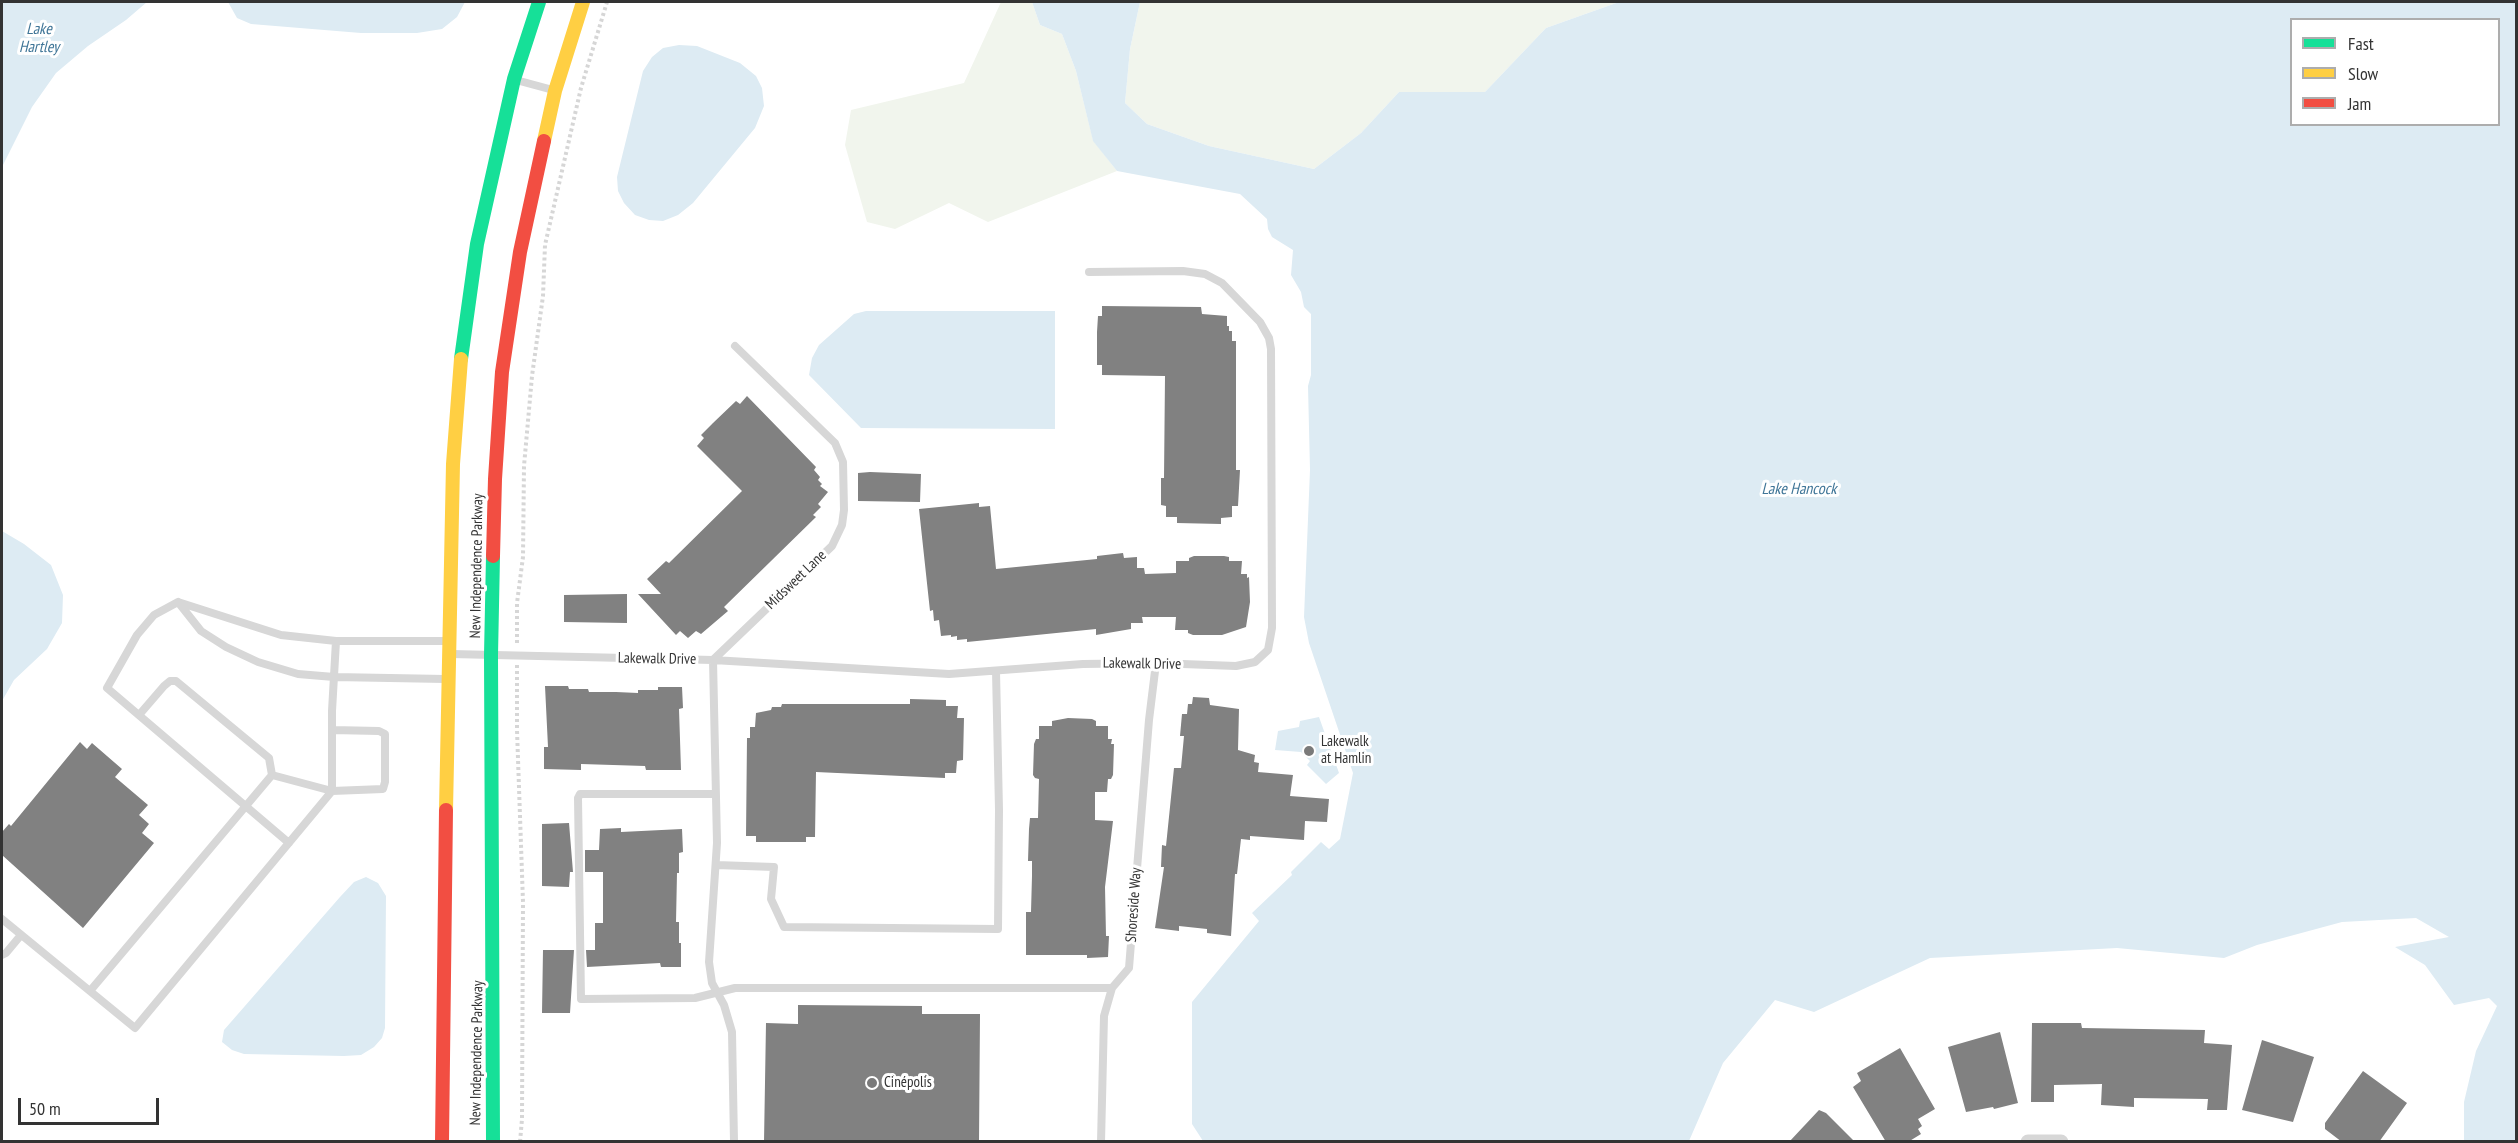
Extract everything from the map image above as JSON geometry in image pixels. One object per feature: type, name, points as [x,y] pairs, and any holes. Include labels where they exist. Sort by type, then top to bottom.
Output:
[{"type":"street","name":"New Independence Parkway","points":[[442,1142],[453,464],[460,367],[477,244],[514,79],[539,2]]},
{"type":"street","name":"New Independence Parkway","points":[[493,1142],[491,655],[495,479],[502,372],[520,252],[555,90],[583,2]]},
{"type":"street","points":[[2028,1142],[2061,1142]]},
{"type":"lane","points":[[514,79],[555,90]]},
{"type":"lane","name":"Lakewalk Drive","points":[[178,602],[281,635],[450,648],[491,655],[712,660],[929,674],[1083,663],[1246,665],[1255,662],[1268,650],[1272,628],[1271,349],[1269,338],[1260,322],[1214,277],[1182,271],[1089,272]]},
{"type":"lane","name":"Midsweet Lane","points":[[712,660],[832,546],[842,525],[844,510],[843,462],[835,442],[735,346]]},
{"type":"lane","points":[[289,843],[107,688],[136,635],[154,615],[178,602],[201,631],[248,657],[298,674],[334,677],[449,678]]},
{"type":"lane","points":[[2,919],[135,1028],[332,791],[336,640]]},
{"type":"lane","points":[[712,660],[716,865],[709,962],[712,983],[728,1015],[732,1032],[734,1142]]},
{"type":"lane","name":"Shoreside Way","points":[[1101,1142],[1104,1016],[1112,988],[1129,968],[1149,720],[1156,663]]},
{"type":"lane","points":[[716,865],[774,867],[771,899],[784,927],[998,929],[999,810],[996,671]]},
{"type":"lane","points":[[90,991],[272,775],[270,758],[176,681],[170,681],[164,686],[139,715]]},
{"type":"lane","points":[[272,775],[332,791],[383,789],[387,737],[382,731],[332,730]]},
{"type":"lane","points":[[716,794],[580,794],[578,798],[581,999],[695,998],[735,988],[1112,988]]},
{"type":"lane","points":[[2,955],[21,935]]},
{"type":"path","points":[[520,1142],[523,902],[517,730],[517,603],[523,557],[524,466],[532,376],[543,296],[545,245],[581,88],[607,2]]},
{"type":"shaded area","points":[[1001,2],[1032,2],[1040,25],[1062,34],[1076,71],[1093,140],[1117,171],[988,222],[949,203],[895,229],[867,222],[845,145],[851,110],[964,83]]},
{"type":"shaded area","points":[[1140,2],[1619,2],[1546,28],[1485,92],[1399,92],[1361,133],[1314,169],[1209,146],[1147,124],[1125,103],[1130,49]]},
{"type":"water","name":"Lake Hartley","points":[[2,2],[147,2],[56,73],[32,107],[2,167]]},
{"type":"water","points":[[228,2],[465,2],[457,17],[442,29],[417,33],[361,33],[251,24],[237,18]]},
{"type":"water","name":"Lake Hancock","points":[[1032,2],[1140,2],[1130,49],[1125,103],[1147,124],[1209,146],[1314,169],[1361,133],[1399,92],[1485,92],[1546,28],[1619,2],[2516,2],[2516,1141],[2464,1141],[2464,1102],[2476,1051],[2497,1006],[2489,998],[2454,1005],[2425,965],[2395,947],[2449,937],[2416,918],[2342,922],[2257,945],[2224,958],[2117,948],[1930,958],[1814,1012],[1775,1000],[1723,1063],[1689,1141],[1203,1141],[1192,1124],[1192,1002],[1259,921],[1252,913],[1292,875],[1291,872],[1321,842],[1329,849],[1340,839],[1353,773],[1309,643],[1304,617],[1310,470],[1308,386],[1311,375],[1311,314],[1304,307],[1301,292],[1291,275],[1293,250],[1272,237],[1267,219],[1240,194],[1117,171],[1093,141],[1076,71],[1062,34],[1040,25]]},
{"type":"water","points":[[679,45],[697,46],[740,63],[756,76],[762,88],[764,106],[755,128],[693,203],[678,215],[663,221],[649,220],[635,215],[624,203],[618,191],[617,177],[643,71],[652,57],[663,48]]},
{"type":"water","points":[[866,311],[1055,311],[1055,429],[861,428],[809,375],[812,358],[819,345],[854,314]]},
{"type":"water","points":[[2,531],[24,544],[51,565],[63,595],[62,623],[47,649],[14,680],[2,701]]},
{"type":"water","name":"Lakewalk at Hamlin","points":[[1319,717],[1339,773],[1326,784],[1307,765],[1310,761],[1301,752],[1275,750],[1278,731],[1299,727],[1300,721]]},
{"type":"water","points":[[366,877],[378,883],[386,896],[385,1028],[382,1038],[374,1047],[361,1055],[344,1056],[244,1054],[232,1050],[222,1042],[224,1030],[340,897],[354,882]]},
{"type":"building","points":[[1102,306],[1201,307],[1202,314],[1227,316],[1227,326],[1229,326],[1229,331],[1232,331],[1232,341],[1236,341],[1236,470],[1240,470],[1238,506],[1232,506],[1232,517],[1221,518],[1221,524],[1177,523],[1177,517],[1166,517],[1166,506],[1161,505],[1161,478],[1164,478],[1165,376],[1102,375],[1102,365],[1097,365],[1097,332],[1098,316],[1102,316]]},
{"type":"building","points":[[747,396],[816,467],[814,470],[820,477],[818,480],[822,484],[820,486],[828,492],[818,504],[821,507],[813,515],[816,517],[724,607],[728,611],[701,634],[696,631],[688,638],[680,631],[676,635],[638,594],[661,594],[647,579],[666,561],[669,563],[742,491],[697,446],[704,438],[701,435],[713,423],[736,401],[740,404]]},
{"type":"building","points":[[858,473],[921,474],[920,502],[858,501]]},
{"type":"building","points":[[979,503],[979,507],[990,506],[996,569],[1097,559],[1097,556],[1123,553],[1124,558],[1137,557],[1137,568],[1144,568],[1145,574],[1176,573],[1176,561],[1189,561],[1189,558],[1194,556],[1224,556],[1229,557],[1229,561],[1242,561],[1241,574],[1247,574],[1247,578],[1249,577],[1250,602],[1246,627],[1222,635],[1193,635],[1188,633],[1188,630],[1175,630],[1176,617],[1142,617],[1143,623],[1131,623],[1131,629],[1096,635],[1096,629],[967,642],[967,639],[957,640],[957,636],[941,636],[939,620],[934,621],[933,610],[930,611],[919,509]]},
{"type":"building","points":[[627,594],[627,623],[564,622],[564,595]]},
{"type":"building","points":[[545,686],[568,686],[569,689],[588,689],[589,692],[638,693],[638,690],[658,690],[658,687],[682,687],[683,708],[679,709],[681,770],[646,770],[645,766],[581,764],[581,770],[544,769],[544,747],[548,747]]},
{"type":"building","points":[[1193,697],[1209,698],[1210,705],[1239,709],[1238,750],[1255,755],[1254,762],[1259,763],[1258,772],[1293,775],[1290,796],[1329,799],[1327,822],[1305,821],[1304,840],[1250,836],[1250,840],[1241,839],[1237,874],[1235,874],[1231,936],[1207,933],[1207,929],[1179,926],[1179,931],[1155,928],[1164,867],[1161,867],[1162,845],[1166,846],[1174,768],[1181,768],[1184,736],[1180,736],[1182,714],[1187,714],[1188,704],[1192,704]]},
{"type":"building","points":[[910,699],[946,700],[946,706],[958,706],[957,718],[964,718],[963,760],[957,761],[956,773],[945,773],[945,778],[816,772],[815,837],[806,837],[806,842],[756,842],[756,836],[746,836],[747,738],[750,738],[750,727],[755,727],[756,713],[771,710],[772,707],[781,707],[782,704],[910,704]]},
{"type":"building","points":[[1068,718],[1092,719],[1096,721],[1096,726],[1108,726],[1108,739],[1112,739],[1111,744],[1114,744],[1113,775],[1111,779],[1108,779],[1107,792],[1095,792],[1095,820],[1113,821],[1105,887],[1106,936],[1109,936],[1108,957],[1026,955],[1026,912],[1031,912],[1032,876],[1032,861],[1028,861],[1029,829],[1030,818],[1038,818],[1039,779],[1033,775],[1034,744],[1036,739],[1039,739],[1039,726],[1052,726],[1052,721]]},
{"type":"building","points":[[80,742],[87,749],[92,743],[122,769],[115,777],[148,805],[139,815],[149,824],[142,833],[154,843],[83,928],[2,855],[2,832],[9,824],[11,826]]},
{"type":"building","points":[[569,823],[573,872],[570,872],[569,887],[542,886],[542,824]]},
{"type":"building","points":[[621,828],[621,832],[682,829],[683,852],[679,853],[679,873],[677,873],[676,922],[679,922],[681,967],[661,967],[660,963],[587,967],[586,950],[595,950],[595,923],[603,923],[603,872],[585,872],[585,850],[599,850],[600,829]]},
{"type":"building","points":[[543,950],[574,950],[570,1013],[542,1013]]},
{"type":"building","name":"Cinépolis","points":[[798,1005],[922,1006],[922,1014],[980,1014],[979,1142],[764,1142],[766,1023],[798,1024]]},
{"type":"building","points":[[2032,1023],[2081,1023],[2082,1028],[2205,1030],[2204,1043],[2232,1045],[2227,1110],[2207,1110],[2208,1099],[2134,1098],[2134,1107],[2101,1105],[2102,1084],[2054,1085],[2054,1102],[2031,1102]]},
{"type":"building","points":[[2000,1032],[2018,1103],[1994,1109],[1993,1107],[1966,1112],[1948,1047]]},
{"type":"building","points":[[2262,1040],[2314,1057],[2293,1122],[2242,1110]]},
{"type":"building","points":[[1900,1048],[1935,1109],[1918,1119],[1922,1126],[1918,1129],[1921,1134],[1908,1142],[1886,1142],[1853,1087],[1861,1081],[1857,1073]]},
{"type":"building","points":[[2363,1071],[2407,1103],[2379,1142],[2342,1142],[2325,1129],[2325,1123]]},
{"type":"building","points":[[1819,1110],[1826,1113],[1855,1142],[1789,1142]]},
{"type":"traffic: fast","points":[[461,359],[477,244],[514,79],[539,2]]},
{"type":"traffic: fast","points":[[493,556],[491,655],[493,1142]]},
{"type":"traffic: slow","points":[[544,141],[555,91],[583,2]]},
{"type":"traffic: slow","points":[[446,810],[453,464],[461,359]]},
{"type":"traffic: jam","points":[[493,556],[502,372],[520,252],[544,141]]},
{"type":"traffic: jam","points":[[442,1142],[446,810]]},
{"type":"place","name":"Lakewalk at Hamlin","points":[[1309,751]]},
{"type":"place","name":"Cinépolis","points":[[872,1083]]}]
